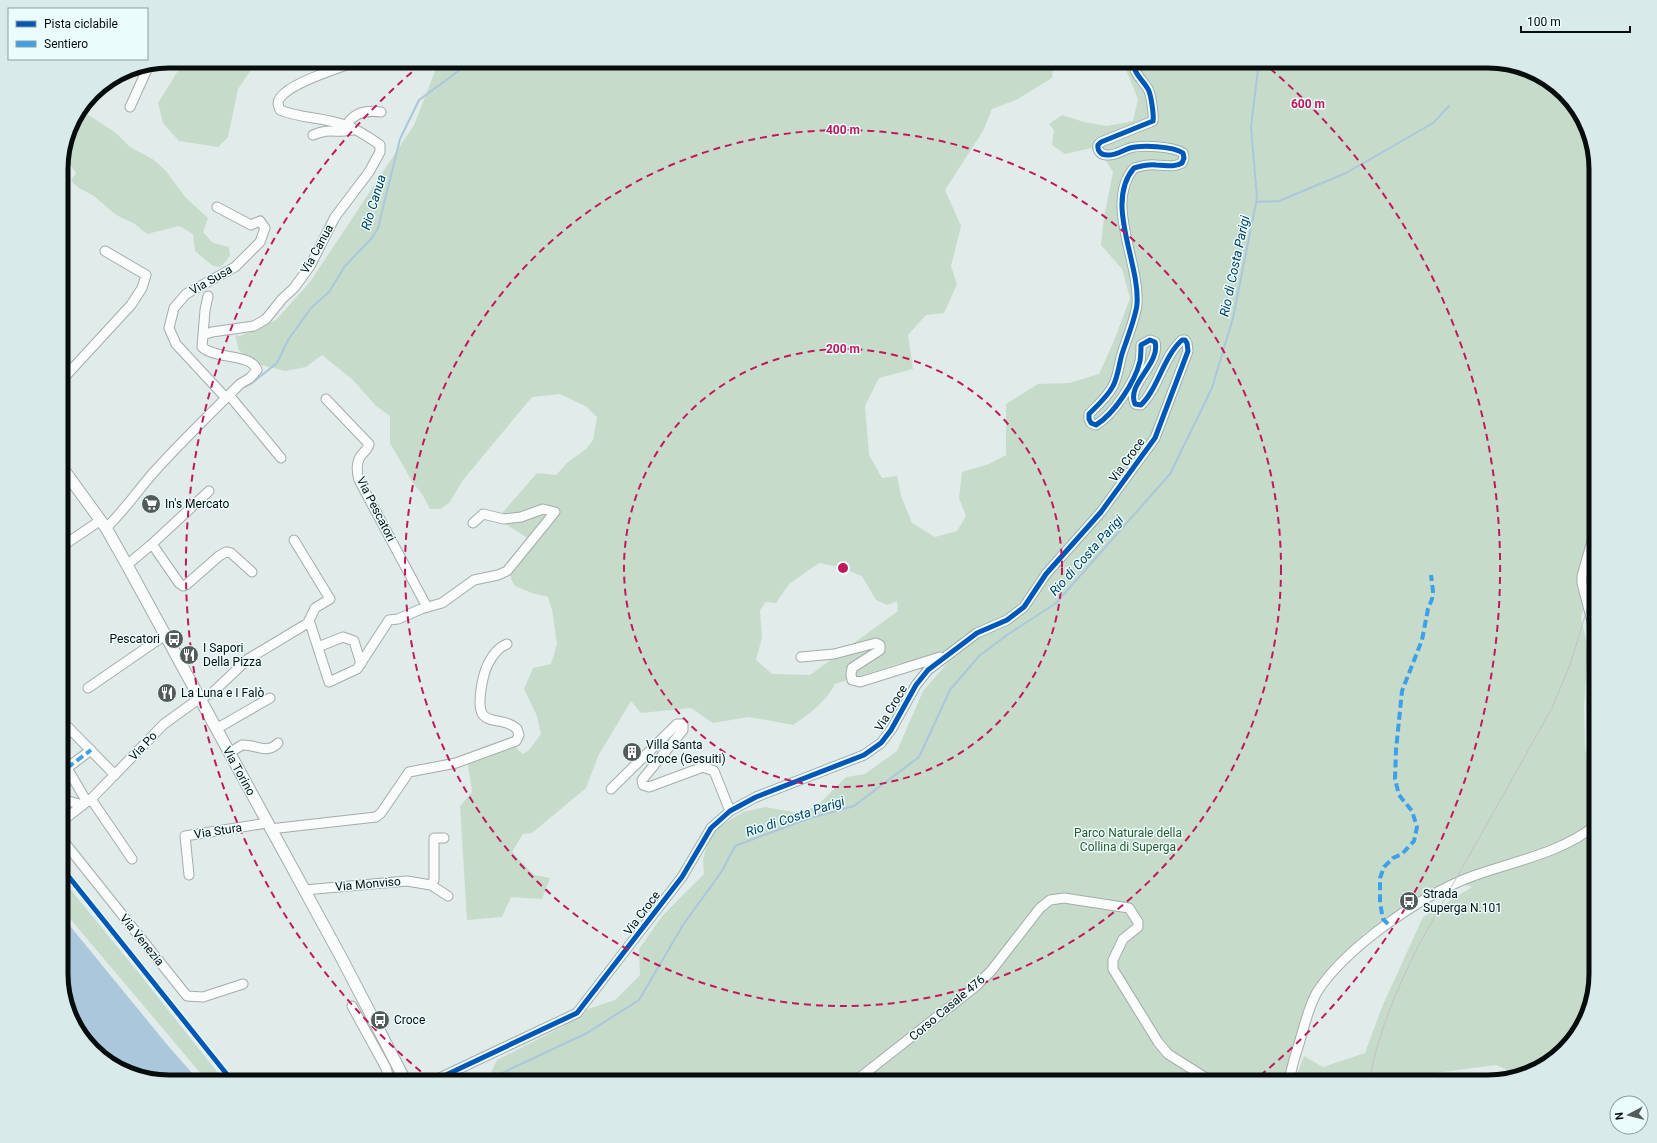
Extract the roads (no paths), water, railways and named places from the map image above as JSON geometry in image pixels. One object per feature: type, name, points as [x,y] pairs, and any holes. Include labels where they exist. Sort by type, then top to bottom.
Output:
[{"type":"main road","name":"Via Torino","points":[[68,476],[103,524],[127,565],[304,890],[402,1075]]},
{"type":"street","name":"Via Canua","points":[[203,335],[212,332],[241,329],[260,324],[266,320],[282,299],[294,288],[310,266],[335,217],[369,172],[380,152],[380,145],[351,127],[324,120],[292,115],[280,110],[278,104],[279,99],[288,90],[340,68]]},
{"type":"street","name":"Via Croce","points":[[446,1075],[577,1013],[682,877],[711,828],[730,811],[756,797],[864,754],[881,743],[891,730],[916,685],[928,670],[946,658],[977,633],[1007,620],[1024,607],[1046,574],[1101,512],[1155,438],[1188,351],[1185,340],[1182,340],[1176,345],[1147,399],[1141,405],[1135,404],[1132,398],[1153,359],[1156,345],[1155,342],[1150,340],[1141,345],[1140,361],[1135,375],[1121,400],[1096,425],[1091,423],[1089,419],[1089,414],[1113,387],[1137,305],[1134,271],[1124,227],[1122,210],[1123,194],[1127,176],[1134,168],[1155,164],[1170,166],[1178,165],[1182,163],[1184,158],[1183,152],[1179,150],[1144,146],[1131,148],[1112,155],[1099,153],[1097,149],[1101,142],[1153,121],[1154,116],[1148,89],[1138,77],[1135,68]]},
{"type":"street","points":[[130,107],[146,71]]},
{"type":"street","points":[[313,135],[321,131],[348,131],[351,127],[353,117],[358,114],[381,112]]},
{"type":"street","name":"Via Susa","points":[[217,207],[251,225],[260,221],[265,228],[260,242],[235,267],[186,294],[174,308],[169,328],[176,344],[228,396]]},
{"type":"street","points":[[68,373],[131,305],[142,288],[146,275],[105,251]]},
{"type":"street","points":[[68,543],[115,519],[173,451],[240,384],[254,375],[257,370],[256,366],[248,360],[215,354],[202,347],[205,310],[208,296]]},
{"type":"street","points":[[228,396],[281,458]]},
{"type":"street","name":"Via Pescatori","points":[[326,399],[368,444],[368,448],[359,458],[357,473],[359,480],[427,607]]},
{"type":"street","points":[[127,565],[152,544],[209,490]]},
{"type":"street","points":[[309,620],[329,682],[358,669],[390,620],[398,619],[427,607],[442,603],[474,580],[498,575],[507,571],[542,526],[555,512],[543,509],[521,517],[504,519],[483,514],[473,523]]},
{"type":"street","points":[[200,698],[212,692],[248,659],[277,643],[308,623],[315,608],[330,599],[294,540]]},
{"type":"street","points":[[152,544],[179,583],[183,586],[186,586],[219,556],[226,552],[230,553],[252,572]]},
{"type":"street","points":[[1589,552],[1582,576],[1582,583],[1589,610]]},
{"type":"street","points":[[88,688],[165,635]]},
{"type":"street","points":[[318,647],[343,637],[354,641],[361,664]]},
{"type":"street","points":[[269,826],[376,817],[381,814],[409,772],[456,763],[516,741],[519,735],[517,729],[509,724],[489,719],[483,715],[480,705],[481,690],[488,664],[500,647],[507,644]]},
{"type":"street","points":[[800,657],[834,654],[876,644],[880,645],[880,650],[852,668],[852,680],[860,682],[940,657],[946,658]]},
{"type":"street","name":"Via Po","points":[[68,817],[87,802],[115,775],[164,724],[200,698]]},
{"type":"street","points":[[216,729],[270,698]]},
{"type":"street","points":[[611,789],[677,724],[683,724],[683,730],[642,780],[643,785],[649,787],[703,767],[710,768],[714,771],[730,811]]},
{"type":"street","points":[[68,727],[115,775]]},
{"type":"street","points":[[229,753],[242,745],[264,749],[274,747],[278,743]]},
{"type":"street","points":[[68,767],[91,750]]},
{"type":"street","points":[[68,770],[87,802],[132,859]]},
{"type":"street","points":[[68,800],[87,802]]},
{"type":"street","name":"Via Stura","points":[[189,875],[184,836],[269,826]]},
{"type":"street","points":[[1291,1075],[1306,1021],[1314,999],[1327,979],[1356,949],[1423,900],[1444,888],[1558,847],[1579,838],[1589,830]]},
{"type":"street","points":[[431,886],[434,880],[434,838],[444,838]]},
{"type":"street","name":"Via Venezia","points":[[68,847],[187,996],[203,997],[243,984]]},
{"type":"street","name":"Via Monviso","points":[[304,890],[407,881],[431,886],[448,896]]},
{"type":"street","name":"Corso Casale 476","points":[[863,1075],[975,987],[991,971],[1040,908],[1050,900],[1064,898],[1129,908],[1138,922],[1138,928],[1123,939],[1113,960],[1112,969],[1158,1042],[1168,1054],[1201,1075]]},
{"type":"street","points":[[352,1006],[386,1068],[388,1075]]},
{"type":"street","points":[[366,1031],[376,1025]]},
{"type":"water","points":[[68,924],[194,1075],[156,1074],[136,1070],[124,1065],[97,1046],[81,1025],[71,1000],[68,981]]},
{"type":"waterway","name":"Rio Canua","points":[[240,389],[252,383],[277,363],[288,340],[311,308],[329,292],[345,266],[372,238],[378,228],[400,139],[419,100],[462,68]]},
{"type":"waterway","name":"Rio di Costa Parigi","points":[[498,1075],[587,1033],[639,1000],[683,925],[722,871],[735,846],[810,818],[854,806],[919,757],[950,690],[979,656],[1007,635],[1056,603],[1170,474],[1212,388],[1233,318],[1257,198],[1251,127],[1258,68]]},
{"type":"waterway","points":[[1257,202],[1279,201],[1346,173],[1433,123],[1449,106]]},
{"type":"tram line","points":[[1371,1075],[1383,1028],[1396,994],[1420,943],[1552,708],[1571,662],[1589,603]]},
{"type":"place","name":"In's Mercato","points":[[151,504]]},
{"type":"place","name":"Pescatori","points":[[174,639]]},
{"type":"place","name":"I Sapori Della Pizza","points":[[189,655]]},
{"type":"place","name":"La Luna e I Falò","points":[[167,693]]},
{"type":"place","name":"Villa Santa Croce (Gesuiti)","points":[[632,752]]},
{"type":"place","name":"Strada Superga N.101","points":[[1409,901]]},
{"type":"place","name":"Croce","points":[[380,1020]]},
{"type":"park label","name":"Parco Naturale della Collina di Superga","points":[[1128,840]]}]
